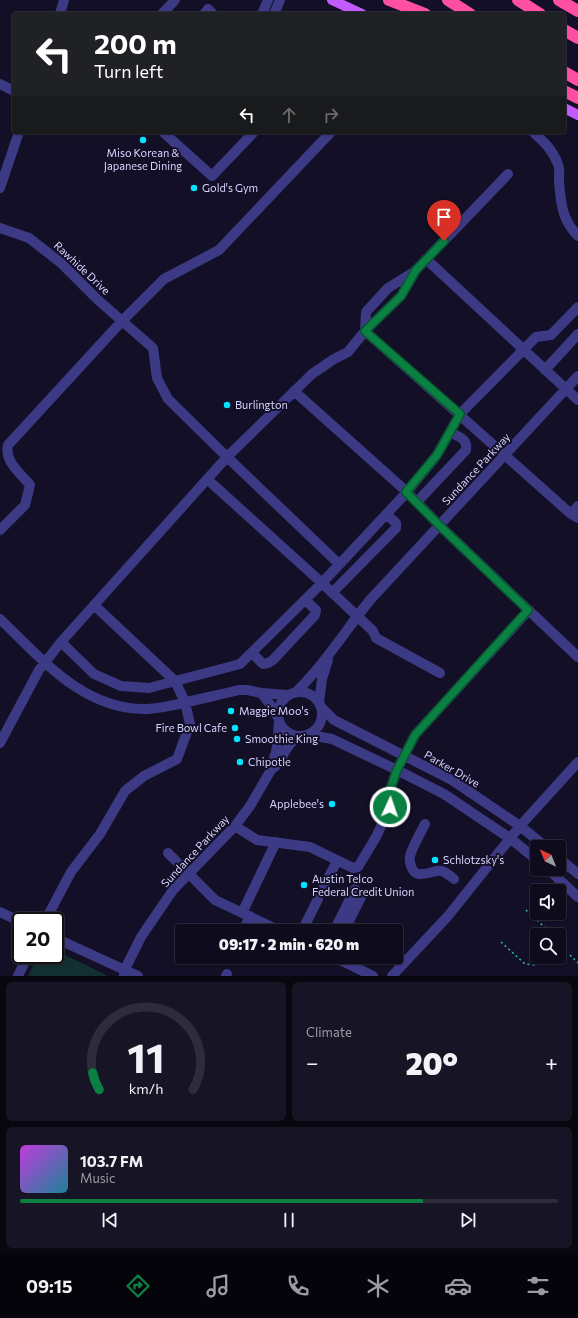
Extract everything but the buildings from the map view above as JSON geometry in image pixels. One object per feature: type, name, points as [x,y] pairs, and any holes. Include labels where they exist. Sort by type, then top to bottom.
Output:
[{"type":"highway","points":[[389,0],[420,12]]},
{"type":"highway","points":[[518,0],[537,12]]},
{"type":"highway","points":[[559,0],[578,12]]},
{"type":"highway","points":[[450,2],[467,12]]},
{"type":"highway","points":[[566,31],[578,38]]},
{"type":"highway","points":[[566,73],[578,80]]},
{"type":"highway","points":[[566,92],[578,98]]},
{"type":"main road","points":[[332,0],[358,12]]},
{"type":"main road","points":[[394,0],[409,12]]},
{"type":"main road","points":[[566,109],[578,115]]},
{"type":"street","points":[[61,12],[64,0]]},
{"type":"street","points":[[164,12],[175,0]]},
{"type":"street","points":[[263,12],[268,0]]},
{"type":"street","points":[[275,12],[280,0]]},
{"type":"street","points":[[0,84],[12,90]]},
{"type":"street","points":[[0,188],[18,134]]},
{"type":"street","points":[[165,134],[212,176],[252,134]]},
{"type":"street","points":[[0,530],[24,505],[30,485],[11,463],[6,452],[8,445],[122,321],[164,279],[220,250],[329,134]]},
{"type":"street","points":[[535,134],[550,147],[558,165],[560,194],[564,218],[570,228],[578,236]]},
{"type":"street","points":[[0,743],[28,688],[39,670],[61,642],[94,605],[227,457],[312,374],[334,359],[348,352],[365,331],[401,296],[416,270],[508,174]]},
{"type":"street","name":"Rawhide Drive","points":[[0,228],[29,238],[56,259],[98,300],[153,348],[157,378],[168,399],[340,564]]},
{"type":"street","points":[[426,259],[578,400]]},
{"type":"street","points":[[365,331],[366,312],[388,288],[416,270]]},
{"type":"street","points":[[61,642],[94,674],[118,685],[149,688],[240,664],[322,583],[406,492],[437,455],[460,414],[536,337],[551,335],[578,307]]},
{"type":"street","points":[[365,331],[574,516],[578,506]]},
{"type":"street","points":[[545,370],[578,334]]},
{"type":"street","name":"Sundance Parkway","points":[[292,694],[308,680],[331,653],[370,600],[578,376]]},
{"type":"street","points":[[294,391],[417,502],[440,526],[578,657]]},
{"type":"street","points":[[417,502],[466,450],[467,445],[465,441],[450,432]]},
{"type":"street","points":[[207,479],[332,592],[373,631],[376,638],[440,673]]},
{"type":"street","points":[[332,592],[396,528],[396,523],[386,514]]},
{"type":"street","points":[[252,653],[263,664],[273,660],[315,615],[316,610],[305,600]]},
{"type":"street","points":[[50,912],[71,872],[100,834],[125,791],[144,776],[177,759],[190,724],[185,702],[175,681],[94,605]]},
{"type":"street","points":[[235,826],[258,840],[310,847],[353,868],[358,866],[376,837],[390,807],[389,793],[397,770],[415,735],[528,610]]},
{"type":"street","points":[[0,619],[45,663],[69,683],[90,696],[118,706],[147,709],[239,690],[260,693],[292,694],[302,692],[315,698],[320,705],[322,722],[316,730],[309,735]]},
{"type":"street","name":"Sundance Parkway","points":[[320,705],[322,679],[331,653]]},
{"type":"street","points":[[260,693],[269,702],[286,733],[298,737],[309,735],[332,739],[397,770],[444,794],[511,839],[530,854]]},
{"type":"street","points":[[278,719],[278,708],[282,701],[292,694]]},
{"type":"street","name":"Parker Drive","points":[[320,705],[334,720],[452,780],[520,826],[537,840]]},
{"type":"street","name":"Sundance Parkway","points":[[271,770],[272,761],[276,751],[278,719]]},
{"type":"street","name":"Sundance Parkway","points":[[116,976],[125,973],[141,937],[153,917],[173,890],[235,826],[250,806],[271,770],[280,762],[285,751],[298,737]]},
{"type":"street","points":[[392,976],[448,916],[520,826],[578,762]]},
{"type":"street","points":[[425,824],[410,857],[414,873],[419,874],[441,870],[446,872],[454,879]]},
{"type":"street","points":[[244,924],[246,915],[276,842]]},
{"type":"street","points":[[168,853],[215,900],[265,924]]},
{"type":"street","points":[[323,888],[337,861]]},
{"type":"street","points":[[566,864],[578,874]]},
{"type":"street","points":[[556,876],[578,897]]},
{"type":"street","points":[[338,924],[359,891],[347,924]]},
{"type":"street","points":[[306,924],[318,899]]},
{"type":"street","points":[[0,912],[12,918]]},
{"type":"street","points":[[64,942],[125,973],[138,976]]},
{"type":"street","points":[[18,976],[24,964]]},
{"type":"street","points":[[348,964],[373,976]]},
{"type":"path","points":[[526,910],[545,928]]},
{"type":"path","points":[[501,942],[525,964],[535,964]]},
{"type":"path","points":[[570,955],[578,963]]},
{"type":"green space","points":[[64,954],[106,975],[106,976],[28,976],[34,964],[64,964]]},
{"type":"place","name":"Miso Korean & Japanese Dining","points":[[143,140]]},
{"type":"place","name":"Gold's Gym","points":[[194,188]]},
{"type":"place","name":"Burlington","points":[[227,405]]},
{"type":"place","name":"Maggie Moo's","points":[[231,711]]},
{"type":"place","name":"Fire Bowl Cafe","points":[[235,728]]},
{"type":"place","name":"Smoothie King","points":[[237,739]]},
{"type":"place","name":"Chipotle","points":[[240,762]]},
{"type":"place","name":"Applebee's","points":[[332,804]]},
{"type":"place","name":"Schlotzsky's","points":[[435,860]]},
{"type":"place","name":"Austin Telco Federal Credit Union","points":[[304,885]]},
{"type":"route","points":[[390,807],[389,793],[397,770],[415,735],[528,610],[406,492],[437,455],[460,414],[365,331],[401,296],[416,270],[444,241]]}]
